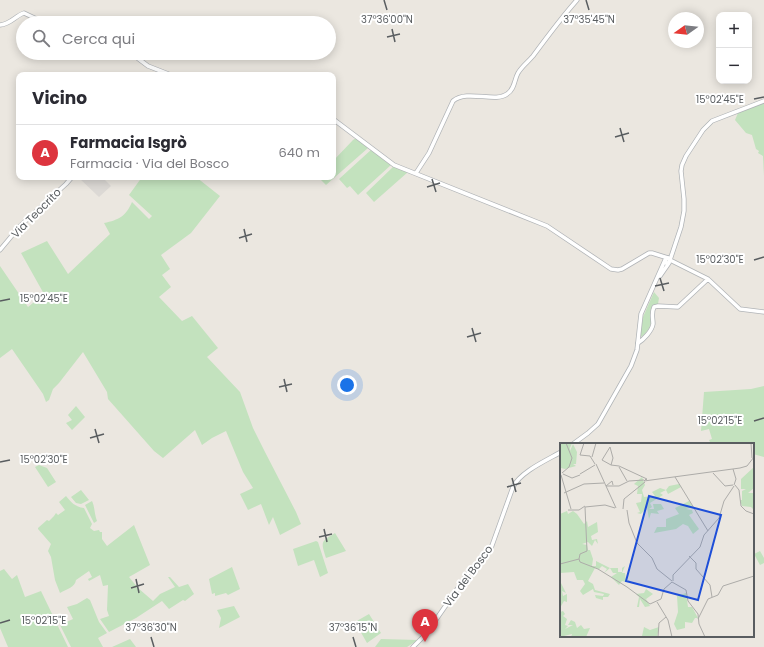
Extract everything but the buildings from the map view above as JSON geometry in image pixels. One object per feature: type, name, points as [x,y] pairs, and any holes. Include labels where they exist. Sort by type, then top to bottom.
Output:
[{"type":"street","points":[[416,173],[429,153],[453,101],[464,96],[501,97],[510,92],[519,72],[533,57],[543,41],[577,0]]},
{"type":"street","points":[[18,16],[24,13],[30,16]]},
{"type":"street","points":[[0,25],[8,24],[16,17]]},
{"type":"street","points":[[141,60],[158,72]]},
{"type":"street","points":[[574,443],[588,433],[601,419],[631,366],[637,350],[641,314],[675,244],[681,227],[684,211],[684,199],[680,171],[686,156],[703,130],[712,121],[764,101]]},
{"type":"street","points":[[336,121],[394,165],[547,226],[611,269],[622,269],[649,253],[657,255],[708,279],[740,309],[764,312]]},
{"type":"street","name":"Via Teocrito","points":[[0,250],[20,226],[69,180]]},
{"type":"street","points":[[638,343],[641,342],[652,328],[652,312],[654,307],[678,307],[708,279]]},
{"type":"street","name":"Via del Bosco","points":[[413,647],[426,634],[469,572],[490,551],[498,533],[513,487],[517,480],[560,453]]},
{"type":"shaded area","points":[[81,180],[105,180],[111,186],[99,197]]},
{"type":"green space","points":[[764,103],[764,176],[763,156],[758,153],[759,151],[756,149],[752,135],[746,133],[735,120],[738,113]]},
{"type":"green space","points":[[356,138],[368,148],[336,176],[336,158]]},
{"type":"green space","points":[[372,149],[391,165],[358,195],[350,186],[347,188],[339,179]]},
{"type":"green space","points":[[393,167],[408,172],[374,202],[366,193]]},
{"type":"green space","points":[[140,180],[200,180],[220,196],[191,233],[161,255],[170,269],[162,275],[171,287],[159,297],[182,321],[192,316],[218,348],[207,357],[240,392],[253,428],[301,524],[280,535],[273,517],[269,525],[261,504],[248,510],[240,494],[253,488],[243,472],[226,431],[202,445],[195,430],[163,458],[154,451],[108,399],[107,392],[83,352],[53,389],[49,400],[46,402],[43,394],[12,349],[0,358],[0,266],[28,307],[44,294],[21,253],[47,241],[68,274],[110,234],[104,223],[121,217],[127,211],[132,202],[149,219],[152,216],[129,195]]},
{"type":"green space","points":[[321,180],[332,180],[326,185]]},
{"type":"green space","points":[[654,292],[659,298],[658,304],[652,307],[650,326],[642,337],[640,335],[643,317]]},
{"type":"green space","points":[[764,386],[764,457],[754,454],[754,443],[710,443],[709,440],[712,439],[709,429],[701,431],[704,392],[751,389]]},
{"type":"green space","points":[[76,406],[85,417],[72,430],[66,423],[72,420],[68,415]]},
{"type":"green space","points":[[39,465],[47,468],[56,482],[48,487],[35,467]]},
{"type":"green space","points":[[81,490],[89,500],[81,504],[76,503],[71,497]]},
{"type":"green space","points":[[66,496],[76,505],[84,508],[92,524],[90,528],[94,531],[99,530],[102,532],[102,539],[107,546],[134,525],[150,565],[129,577],[138,588],[153,601],[160,594],[175,587],[168,577],[170,577],[179,587],[188,584],[194,594],[185,601],[183,600],[169,609],[162,601],[136,618],[109,632],[100,619],[109,616],[107,610],[108,585],[103,586],[100,575],[89,581],[88,579],[92,577],[89,571],[76,580],[72,586],[60,593],[55,580],[51,557],[48,551],[51,544],[38,529],[47,520],[49,521],[56,513],[58,515],[65,510],[59,502]]},
{"type":"green space","points":[[92,501],[97,521],[94,523],[85,505]]},
{"type":"green space","points":[[335,533],[346,551],[326,558],[323,543],[327,538]]},
{"type":"green space","points":[[316,541],[318,542],[328,573],[320,577],[314,560],[298,566],[293,549]]},
{"type":"green space","points":[[760,551],[764,558],[764,563],[760,565],[754,554]]},
{"type":"green space","points":[[232,567],[240,589],[228,595],[226,593],[215,596],[215,593],[212,594],[209,579]]},
{"type":"green space","points":[[4,569],[12,579],[17,575],[25,597],[41,591],[68,647],[8,647],[0,628],[0,571]]},
{"type":"green space","points":[[87,598],[90,600],[99,622],[107,633],[98,638],[103,647],[71,647],[60,625],[73,619],[67,607],[77,604]]},
{"type":"green space","points":[[234,606],[240,617],[219,628],[221,618],[217,610]]},
{"type":"green space","points":[[369,614],[381,633],[367,643],[355,622]]},
{"type":"green space","points":[[130,639],[136,647],[112,647]]},
{"type":"green space","points":[[381,639],[418,640],[407,647],[375,647]]},
{"type":"place","name":"Farmacia Isgrò","points":[[425,642]]}]
